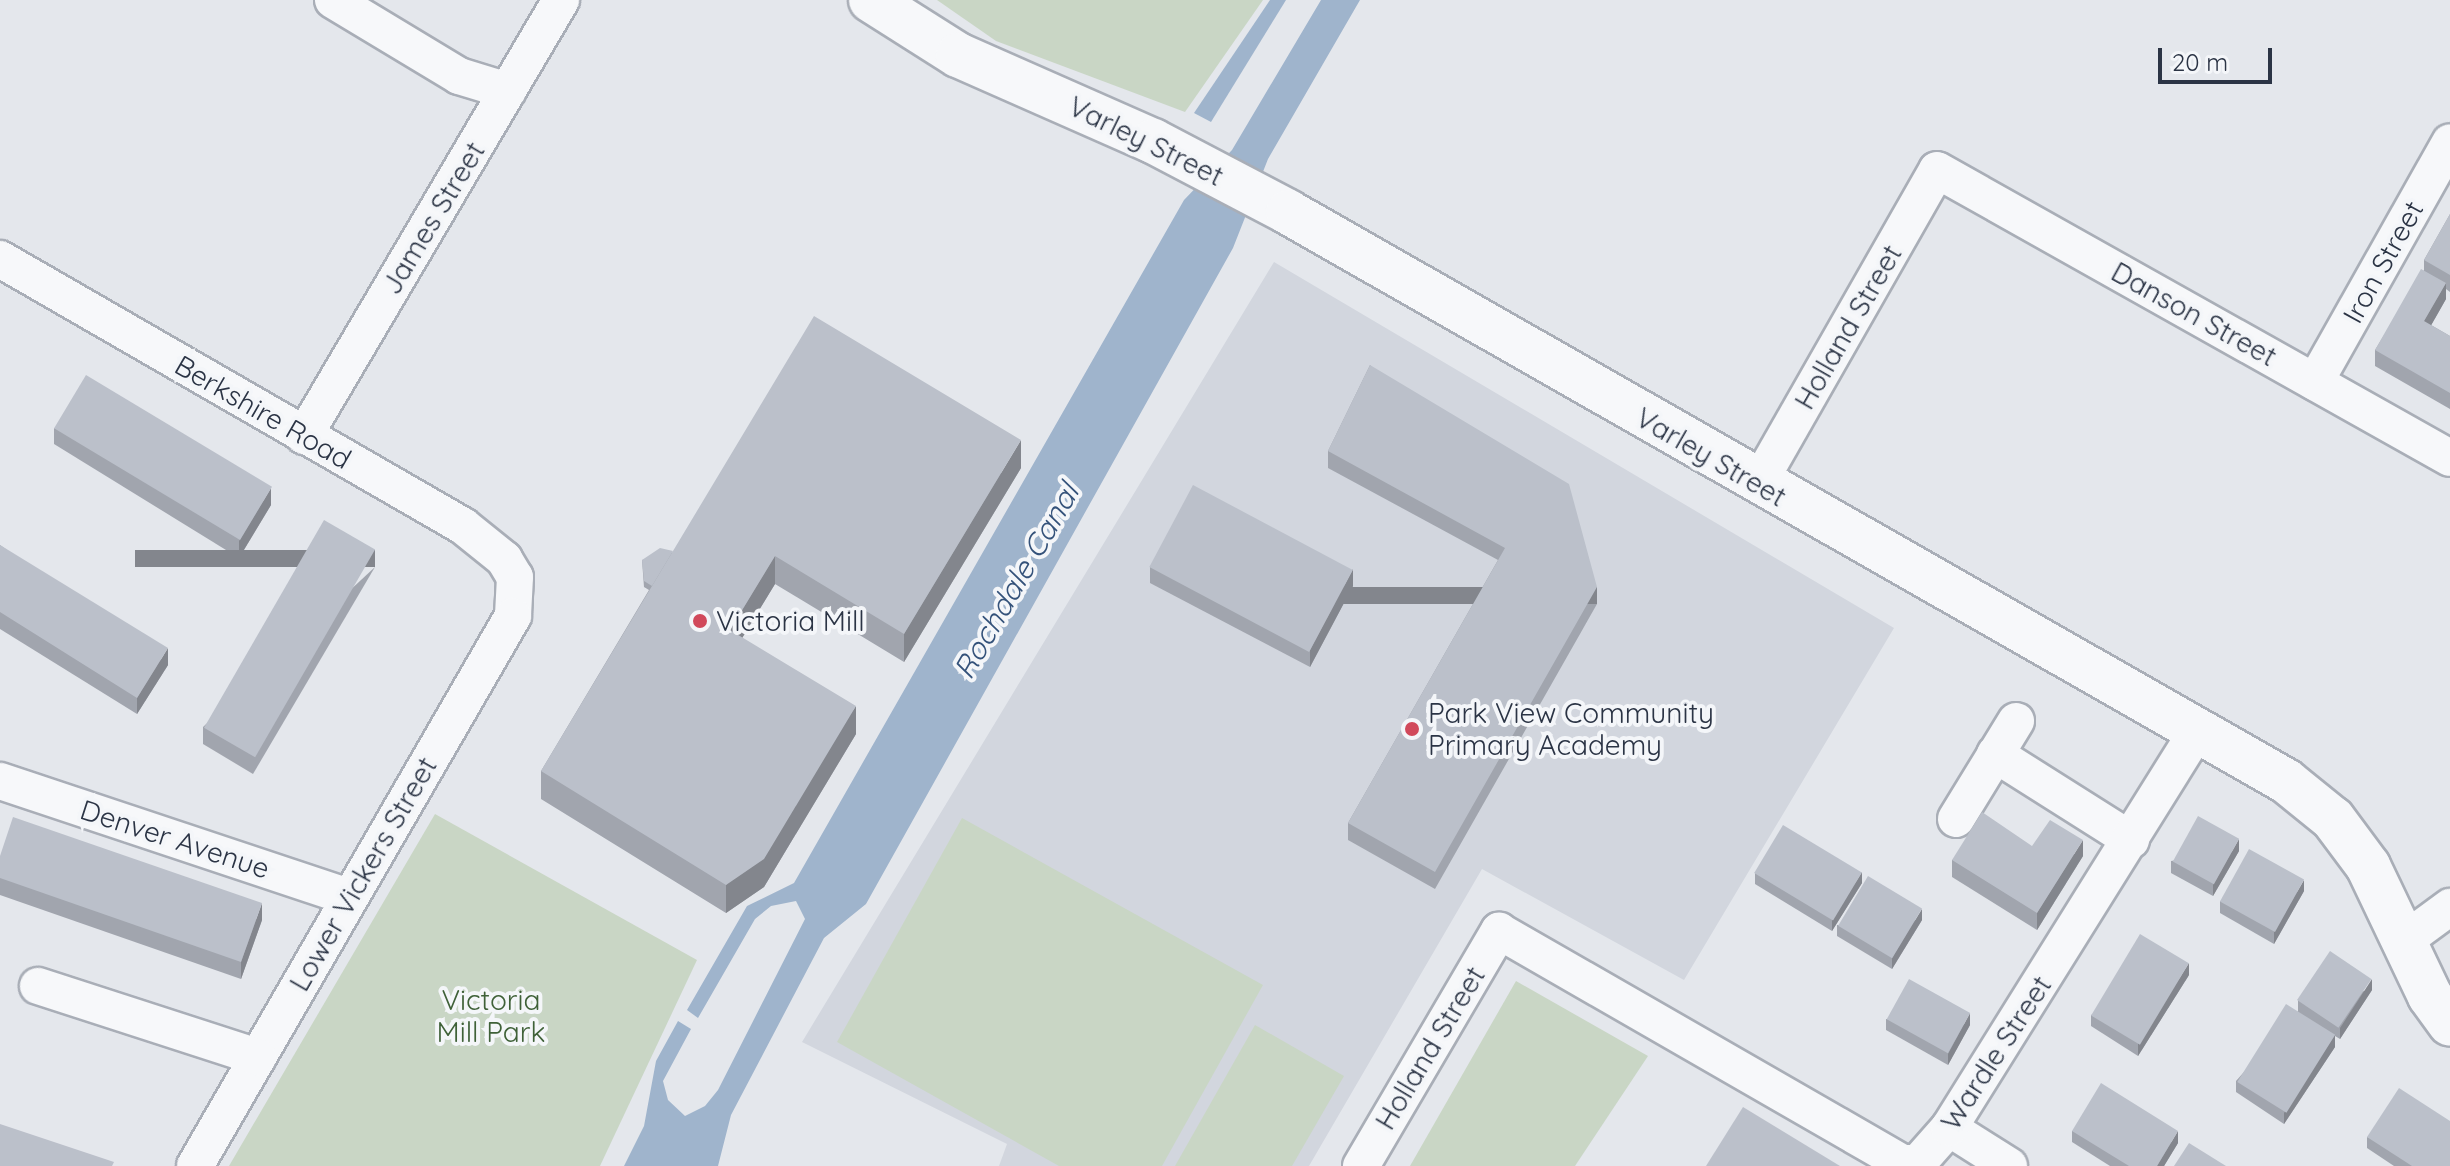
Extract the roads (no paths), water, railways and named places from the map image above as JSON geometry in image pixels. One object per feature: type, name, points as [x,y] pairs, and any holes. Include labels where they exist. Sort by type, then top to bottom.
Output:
[{"type":"street","points":[[333,0],[459,76],[508,91]]},
{"type":"street","name":"James Street","points":[[304,436],[561,0]]},
{"type":"street","name":"Varley Street","points":[[871,0],[971,61],[1190,159],[1288,212],[2195,734],[2286,781],[2333,819],[2368,866],[2430,996],[2450,1024]]},
{"type":"street","name":"Iron Street","points":[[2315,382],[2450,142]]},
{"type":"street","name":"Danson Street","points":[[1937,170],[2450,458]]},
{"type":"street","name":"Holland Street","points":[[1758,484],[1937,170]]},
{"type":"street","name":"Berkshire Road","points":[[0,259],[482,538],[515,577]]},
{"type":"street","name":"Lower Vickers Street","points":[[195,1166],[513,616],[515,577]]},
{"type":"street","points":[[1956,819],[2016,721]]},
{"type":"street","name":"Wardle Street","points":[[1499,931],[1903,1163],[1918,1163],[1949,1128],[2195,734]]},
{"type":"street","points":[[1995,754],[2131,840]]},
{"type":"street","name":"Denver Avenue","points":[[0,781],[349,897]]},
{"type":"street","points":[[2405,940],[2450,907]]},
{"type":"street","name":"Holland Street","points":[[1361,1166],[1499,931]]},
{"type":"street","points":[[38,986],[258,1057]]},
{"type":"street","points":[[1949,1128],[2009,1166]]},
{"type":"water","points":[[1270,0],[1286,0],[1211,122],[1194,113]]},
{"type":"water","name":"Rochdale Canal","points":[[1321,0],[1360,0],[1268,159],[1233,248],[866,904],[824,938],[731,1115],[718,1166],[624,1166],[644,1126],[656,1061],[678,1021],[691,1029],[663,1081],[668,1100],[685,1116],[705,1106],[718,1090],[805,919],[796,901],[771,906],[755,919],[698,1018],[687,1010],[747,906],[794,883],[1184,200],[1232,150]]},
{"type":"place","name":"Victoria Mill","points":[[700,621]]},
{"type":"place","name":"Park View Community Primary Academy","points":[[1412,729]]},
{"type":"park label","name":"Victoria Mill Park","points":[[491,1016]]}]
